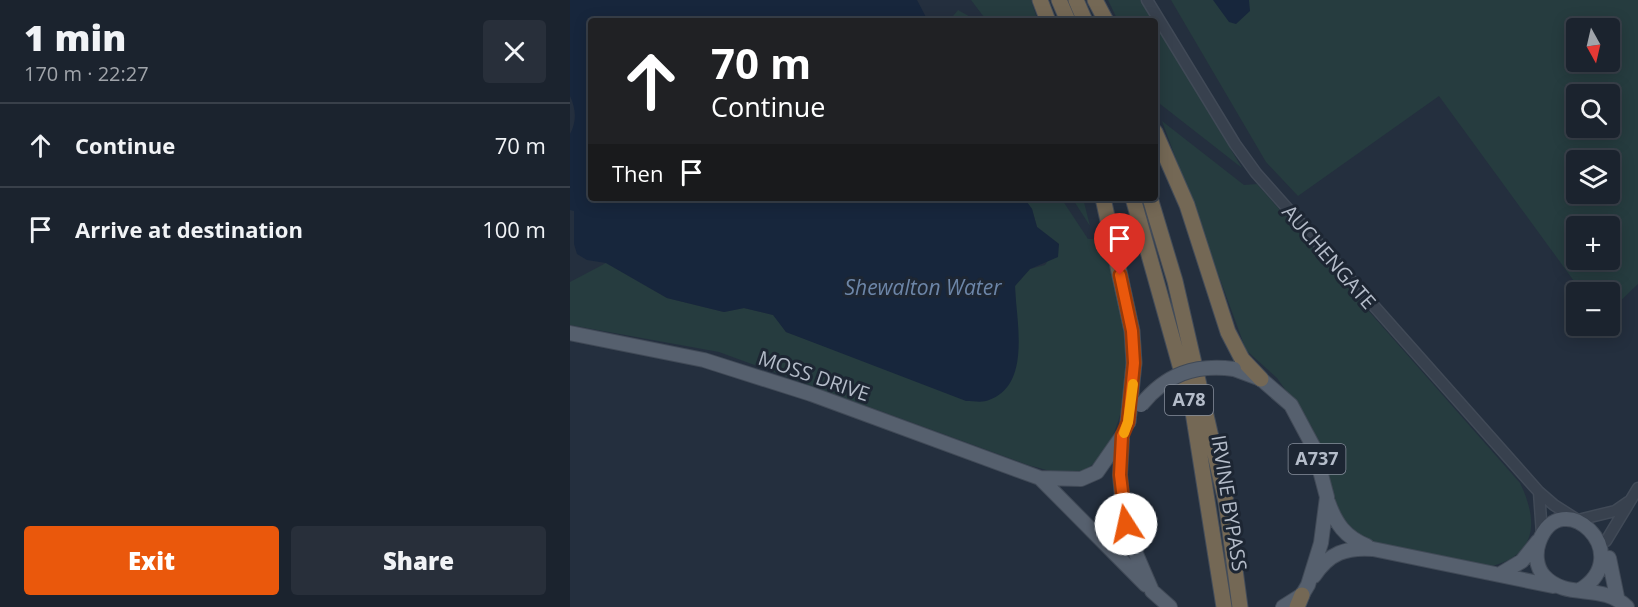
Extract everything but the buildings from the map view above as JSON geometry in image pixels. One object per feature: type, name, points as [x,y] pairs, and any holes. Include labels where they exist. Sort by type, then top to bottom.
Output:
[{"type":"highway","points":[[1040,0],[1047,18]]},
{"type":"highway","points":[[1059,0],[1067,18]]},
{"type":"highway","points":[[1076,0],[1084,18]]},
{"type":"highway","points":[[1095,0],[1104,18]]},
{"type":"highway","points":[[1158,139],[1187,205],[1228,332],[1242,359],[1261,379]]},
{"type":"highway","points":[[1104,201],[1132,331],[1134,363],[1125,429]]},
{"type":"highway","name":"IRVINE BYPASS","points":[[1134,201],[1193,412],[1224,607]]},
{"type":"highway","name":"IRVINE BYPASS","points":[[1151,201],[1175,281],[1226,502],[1240,607]]},
{"type":"main road","name":"MOSS DRIVE","points":[[570,333],[704,360],[811,394],[1040,478],[1081,479],[1097,472],[1125,429]]},
{"type":"main road","name":"A737","points":[[1125,429],[1141,405],[1164,382],[1192,368],[1214,366],[1234,369],[1261,379],[1291,405],[1304,427],[1314,448],[1335,520],[1352,540],[1373,549]]},
{"type":"main road","points":[[1125,429],[1120,475],[1123,507],[1130,540],[1152,591]]},
{"type":"main road","name":"MOSS DRIVE","points":[[1040,478],[1170,607]]},
{"type":"main road","name":"A737","points":[[1302,596],[1321,543],[1327,497]]},
{"type":"main road","points":[[1502,573],[1522,561],[1541,535],[1557,522],[1579,519],[1598,529],[1607,547],[1617,597],[1628,607]]},
{"type":"main road","points":[[1541,535],[1536,548],[1536,560],[1542,574],[1555,586]]},
{"type":"main road","points":[[1580,590],[1600,578],[1606,568],[1607,547]]},
{"type":"main road","name":"A737","points":[[1283,607],[1302,596],[1322,565],[1338,552],[1353,548],[1373,549],[1502,573],[1568,590],[1617,597]]},
{"type":"street","name":"AUCHENGATE","points":[[1147,0],[1235,144],[1256,174],[1539,492],[1554,505],[1579,519]]},
{"type":"street","points":[[1607,547],[1638,488]]},
{"type":"street","points":[[1539,492],[1541,535]]},
{"type":"street","points":[[1579,519],[1615,511],[1632,499]]},
{"type":"green space","points":[[971,0],[1031,0],[1037,18],[985,18]]},
{"type":"green space","points":[[1108,0],[1141,0],[1152,18],[1117,18]]},
{"type":"green space","points":[[1171,0],[1638,0],[1638,284],[1620,301],[1620,282],[1575,282],[1439,96],[1298,196],[1266,162]]},
{"type":"green space","points":[[958,10],[972,18],[951,18]]},
{"type":"green space","points":[[1158,28],[1242,168],[1158,102]]},
{"type":"green space","points":[[1162,121],[1244,185],[1257,184],[1520,483],[1530,510],[1531,522],[1526,544],[1518,553],[1507,561],[1492,566],[1373,542],[1352,530],[1339,516],[1312,427],[1277,378],[1246,350]]},
{"type":"green space","points":[[1026,201],[1063,201],[1088,239],[1103,239],[1121,300],[1128,337],[1128,371],[1121,412],[1115,431],[1095,462],[1076,473],[1055,472],[1028,465],[719,352],[570,325],[570,282],[606,263],[667,298],[724,312],[744,308],[774,315],[786,332],[835,350],[1018,356],[1015,286],[1030,269],[1045,265],[1059,244],[1037,227],[1032,209]]},
{"type":"green space","points":[[1074,201],[1084,201],[1090,226]]},
{"type":"water","name":"Shewalton Water","points":[[570,0],[917,0],[926,18],[588,18],[588,201],[1026,201],[1032,209],[1037,227],[1059,244],[1058,257],[1030,269],[1015,286],[1019,350],[1011,381],[1003,392],[987,401],[966,401],[786,332],[773,315],[744,308],[724,312],[667,298],[606,263],[587,260],[577,254],[574,244],[574,211],[570,210],[570,134],[575,115],[570,96]]},
{"type":"water","points":[[1213,0],[1249,0],[1250,11],[1236,24],[1229,22]]},
{"type":"slow traffic","points":[[1124,433],[1128,422],[1133,384]]},
{"type":"route","points":[[1120,275],[1132,331],[1134,363],[1128,422],[1122,436],[1120,475],[1126,524]]}]
